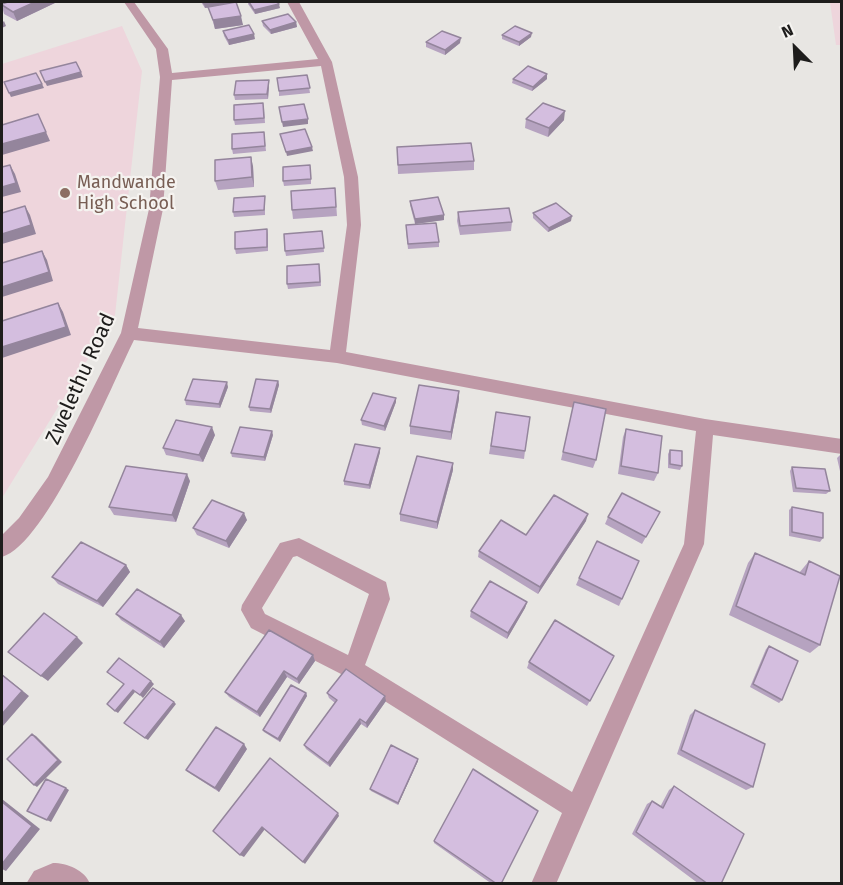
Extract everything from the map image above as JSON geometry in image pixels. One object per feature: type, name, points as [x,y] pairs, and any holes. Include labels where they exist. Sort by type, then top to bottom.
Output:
[{"type":"street","name":"Zwelethu Road","points":[[2,548],[26,524],[55,483],[129,333],[156,209],[166,77],[162,49],[129,2]]},
{"type":"street","points":[[293,2],[326,62],[351,177],[354,225],[337,357]]},
{"type":"street","points":[[166,77],[326,62]]},
{"type":"street","points":[[129,333],[337,357],[705,426],[842,447]]},
{"type":"street","points":[[543,884],[694,544],[705,426]]},
{"type":"street","points":[[353,669],[380,599],[379,589],[298,547],[291,547],[284,551],[252,605],[258,621],[353,669],[577,809]]},
{"type":"street","points":[[38,884],[56,874],[63,875],[78,884]]},
{"type":"shaded area","points":[[830,2],[841,2],[841,45],[836,45]]},
{"type":"shaded area","name":"Mandwande High School","points":[[122,26],[142,71],[115,315],[2,498],[2,64]]},
{"type":"building","points":[[8,2],[35,2],[13,12],[2,5]]},
{"type":"building","points":[[236,2],[241,16],[213,20],[208,7]]},
{"type":"building","points":[[249,2],[277,2],[279,4],[254,10]]},
{"type":"building","points":[[288,14],[296,22],[270,30],[262,21]]},
{"type":"building","points":[[249,25],[254,34],[228,40],[223,31]]},
{"type":"building","points":[[515,26],[532,33],[519,42],[502,35]]},
{"type":"building","points":[[442,31],[461,38],[445,50],[426,42]]},
{"type":"building","points":[[76,62],[81,72],[45,82],[40,71]]},
{"type":"building","points":[[528,66],[547,74],[533,87],[513,79]]},
{"type":"building","points":[[36,73],[42,84],[9,93],[4,82]]},
{"type":"building","points":[[307,75],[310,88],[279,91],[277,78]]},
{"type":"building","points":[[269,80],[267,94],[234,95],[236,81]]},
{"type":"building","points":[[263,103],[264,118],[234,120],[234,105]]},
{"type":"building","points":[[543,103],[565,111],[549,128],[526,119]]},
{"type":"building","points":[[304,104],[308,119],[282,122],[279,107]]},
{"type":"building","points":[[38,114],[46,132],[2,144],[2,125]]},
{"type":"building","points":[[305,129],[312,147],[286,152],[280,134]]},
{"type":"building","points":[[264,132],[265,146],[232,149],[232,134]]},
{"type":"building","points":[[471,143],[474,161],[398,165],[397,147]]},
{"type":"building","points":[[251,157],[252,177],[215,181],[215,160]]},
{"type":"building","points":[[10,165],[16,183],[2,187],[2,167]]},
{"type":"building","points":[[310,165],[311,179],[283,181],[283,167]]},
{"type":"building","points":[[335,188],[336,207],[292,210],[291,191]]},
{"type":"building","points":[[265,196],[264,210],[233,212],[234,198]]},
{"type":"building","points":[[438,197],[444,215],[415,219],[410,201]]},
{"type":"building","points":[[556,203],[572,216],[549,228],[533,213]]},
{"type":"building","points":[[25,206],[31,225],[2,234],[2,213]]},
{"type":"building","points":[[509,208],[512,222],[460,226],[458,212]]},
{"type":"building","points":[[436,223],[439,242],[408,244],[406,225]]},
{"type":"building","points":[[267,229],[267,247],[235,249],[235,232]]},
{"type":"building","points":[[322,231],[324,248],[285,251],[284,234]]},
{"type":"building","points":[[42,251],[49,272],[2,287],[2,263]]},
{"type":"building","points":[[319,264],[320,282],[287,284],[287,266]]},
{"type":"building","points":[[58,303],[66,327],[2,347],[2,321]]},
{"type":"building","points":[[193,379],[227,382],[219,404],[185,400]]},
{"type":"building","points":[[256,379],[278,381],[270,409],[249,407]]},
{"type":"building","points":[[419,385],[459,391],[451,432],[410,426]]},
{"type":"building","points":[[373,393],[396,398],[384,426],[361,420]]},
{"type":"building","points":[[574,402],[606,409],[596,460],[563,452]]},
{"type":"building","points":[[496,412],[530,417],[525,451],[491,446]]},
{"type":"building","points":[[176,420],[212,427],[199,455],[163,448]]},
{"type":"building","points":[[240,427],[272,431],[264,457],[231,453]]},
{"type":"building","points":[[626,429],[662,436],[658,473],[621,466]]},
{"type":"building","points":[[355,444],[380,448],[369,485],[344,481]]},
{"type":"building","points":[[670,450],[682,451],[682,466],[670,464]]},
{"type":"building","points":[[417,456],[453,463],[437,522],[400,514]]},
{"type":"building","points":[[126,466],[187,474],[172,515],[109,507]]},
{"type":"building","points":[[792,467],[825,469],[830,491],[796,488]]},
{"type":"building","points":[[622,493],[660,512],[646,537],[608,517]]},
{"type":"building","points":[[554,495],[588,514],[540,587],[479,551],[501,520],[526,535]]},
{"type":"building","points":[[212,500],[244,513],[226,541],[193,528]]},
{"type":"building","points":[[792,507],[823,513],[823,538],[792,532]]},
{"type":"building","points":[[597,541],[639,561],[622,599],[579,578]]},
{"type":"building","points":[[81,542],[126,565],[97,601],[52,577]]},
{"type":"building","points":[[755,553],[805,575],[809,561],[840,576],[820,645],[736,606]]},
{"type":"building","points":[[490,581],[527,602],[508,633],[471,611]]},
{"type":"building","points":[[137,589],[181,615],[160,642],[116,614]]},
{"type":"building","points":[[44,613],[77,637],[41,676],[8,652]]},
{"type":"building","points":[[555,620],[614,656],[590,701],[529,662]]},
{"type":"building","points":[[269,630],[313,655],[297,679],[284,671],[257,712],[225,692]]},
{"type":"building","points":[[769,646],[798,661],[782,700],[753,684]]},
{"type":"building","points":[[119,658],[151,681],[140,695],[133,690],[115,711],[107,704],[124,684],[107,672]]},
{"type":"building","points":[[346,669],[385,696],[366,723],[360,719],[328,763],[304,745],[337,700],[327,693]]},
{"type":"building","points":[[2,675],[22,691],[2,714]]},
{"type":"building","points":[[291,685],[306,693],[278,739],[263,730]]},
{"type":"building","points":[[153,688],[174,702],[145,738],[124,723]]},
{"type":"building","points":[[695,710],[765,744],[753,787],[681,750]]},
{"type":"building","points":[[216,727],[244,744],[215,788],[186,770]]},
{"type":"building","points":[[32,734],[58,760],[34,785],[7,759]]},
{"type":"building","points":[[391,745],[418,759],[398,803],[370,789]]},
{"type":"building","points":[[270,758],[338,813],[303,862],[262,827],[240,855],[213,831]]},
{"type":"building","points":[[473,769],[538,811],[501,884],[497,884],[434,841]]},
{"type":"building","points":[[46,779],[66,788],[47,820],[27,811]]},
{"type":"building","points":[[674,786],[744,834],[721,884],[708,884],[636,832],[652,801],[663,808]]},
{"type":"building","points":[[2,802],[32,826],[2,864]]},
{"type":"place","name":"Mandwande High School","points":[[65,193]]}]
